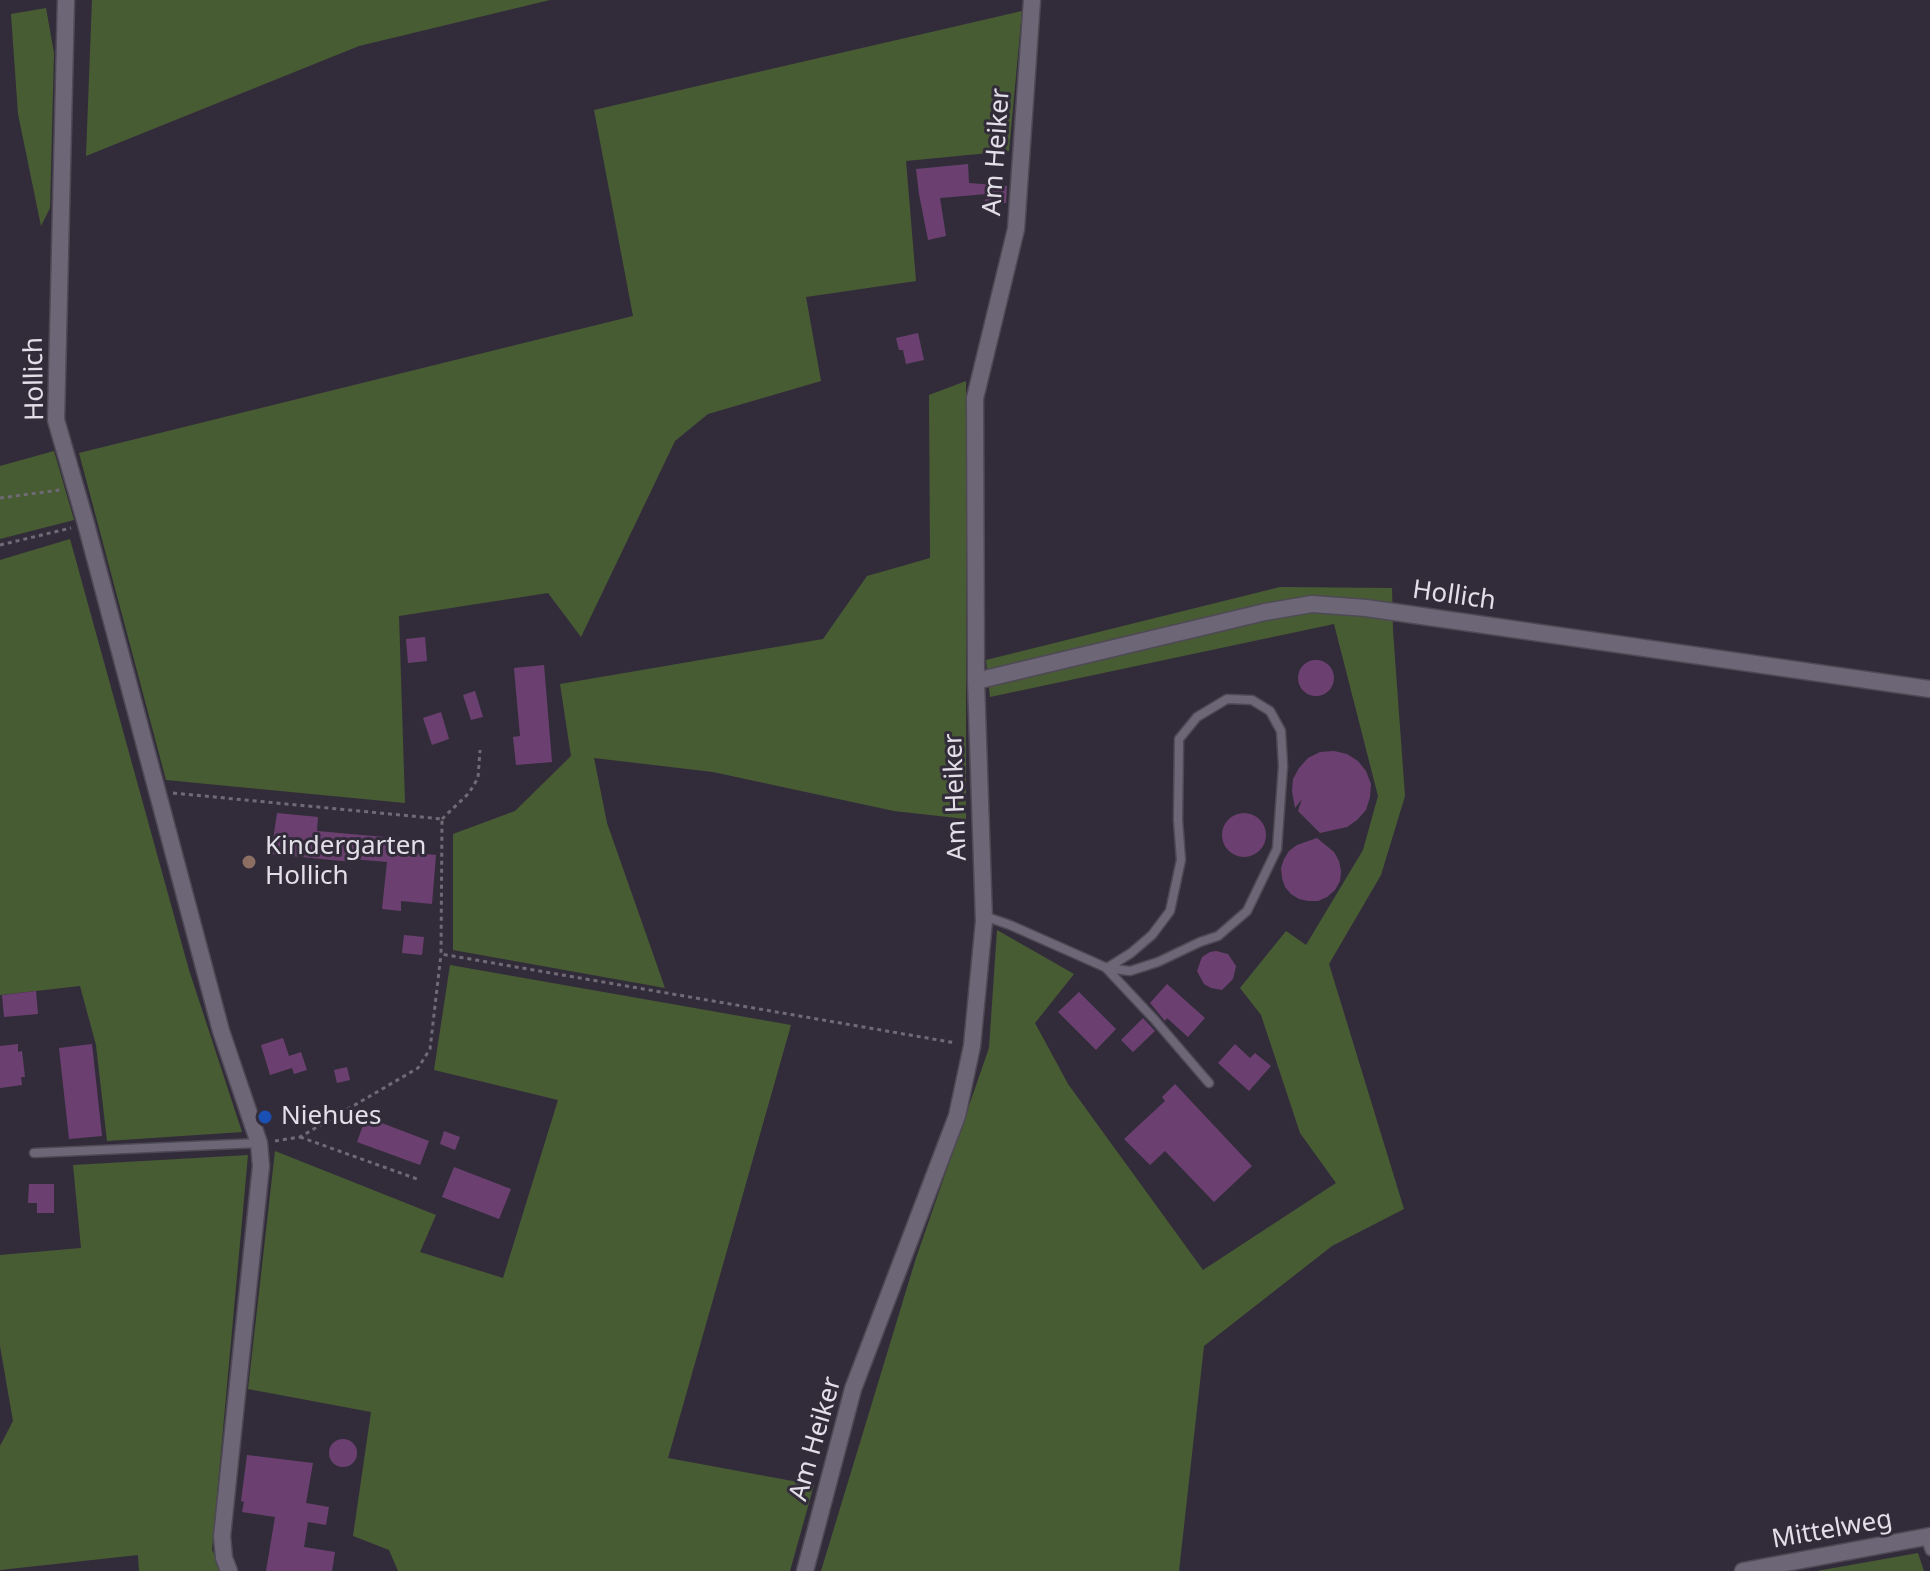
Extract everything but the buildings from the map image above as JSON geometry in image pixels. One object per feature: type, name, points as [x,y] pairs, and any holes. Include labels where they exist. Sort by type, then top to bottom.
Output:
[{"type":"street","name":"Hollich","points":[[66,0],[56,420],[221,1031],[259,1143],[261,1166],[222,1536],[229,1571]]},
{"type":"street","name":"Am Heiker","points":[[805,1571],[853,1389],[957,1116],[972,1046],[984,915],[976,681],[975,398],[1016,229],[1032,0]]},
{"type":"street","name":"Hollich","points":[[976,681],[1265,612],[1312,604],[1366,608],[1930,689]]},
{"type":"street","name":"Mittelweg","points":[[1743,1571],[1928,1542]]},
{"type":"lane","points":[[984,915],[1107,968],[1130,971],[1218,936],[1247,911],[1277,849],[1283,766],[1281,731],[1270,711],[1252,700],[1227,699],[1197,717],[1179,739],[1181,860],[1170,911],[1152,935],[1107,968]]},
{"type":"lane","points":[[1107,968],[1209,1083]]},
{"type":"lane","points":[[34,1153],[259,1143]]},
{"type":"path","points":[[0,498],[76,487]]},
{"type":"path","points":[[0,545],[86,524]]},
{"type":"path","points":[[259,1143],[300,1137],[418,1068],[430,1049],[441,954],[442,819],[469,793],[478,778],[480,750]]},
{"type":"path","points":[[157,792],[442,819]]},
{"type":"path","points":[[441,954],[972,1046]]},
{"type":"path","points":[[300,1137],[420,1180]]},
{"type":"green space","points":[[92,0],[550,0],[359,46],[86,156]]},
{"type":"green space","points":[[46,8],[54,53],[50,208],[41,226],[18,114],[11,14]]},
{"type":"green space","points":[[1022,11],[1009,151],[906,161],[916,281],[806,297],[821,381],[708,414],[675,441],[581,637],[548,593],[399,616],[405,803],[166,780],[79,453],[633,316],[594,110]]},
{"type":"green space","points":[[966,381],[966,819],[894,811],[713,772],[594,758],[607,823],[665,988],[453,950],[453,834],[515,811],[571,756],[560,684],[823,639],[867,576],[930,558],[929,395]]},
{"type":"green space","points":[[54,451],[74,520],[0,539],[0,466]]},
{"type":"green space","points":[[70,539],[189,970],[242,1132],[107,1141],[96,1045],[80,986],[0,995],[0,560]]},
{"type":"green space","points":[[1280,587],[1392,588],[1405,796],[1381,875],[1329,964],[1404,1209],[1332,1246],[1204,1346],[1179,1571],[821,1571],[916,1258],[989,1048],[997,930],[1074,974],[1035,1023],[1068,1084],[1203,1270],[1336,1183],[1300,1133],[1261,1015],[1240,988],[1286,931],[1306,945],[1363,850],[1378,796],[1334,624],[990,697],[986,660]]},
{"type":"green space","points":[[450,965],[791,1025],[668,1458],[814,1485],[790,1571],[398,1571],[389,1550],[353,1536],[371,1412],[248,1389],[275,1151],[436,1215],[420,1252],[503,1278],[558,1100],[434,1070]]},
{"type":"green space","points":[[248,1155],[212,1550],[223,1571],[139,1571],[138,1555],[0,1570],[0,1446],[13,1421],[0,1346],[0,1255],[81,1248],[73,1165]]},
{"type":"green space","points":[[1918,1553],[1924,1571],[1817,1571]]},
{"type":"place","name":"Kindergarten Hollich","points":[[249,862]]},
{"type":"place","name":"Niehues","points":[[265,1117]]}]
